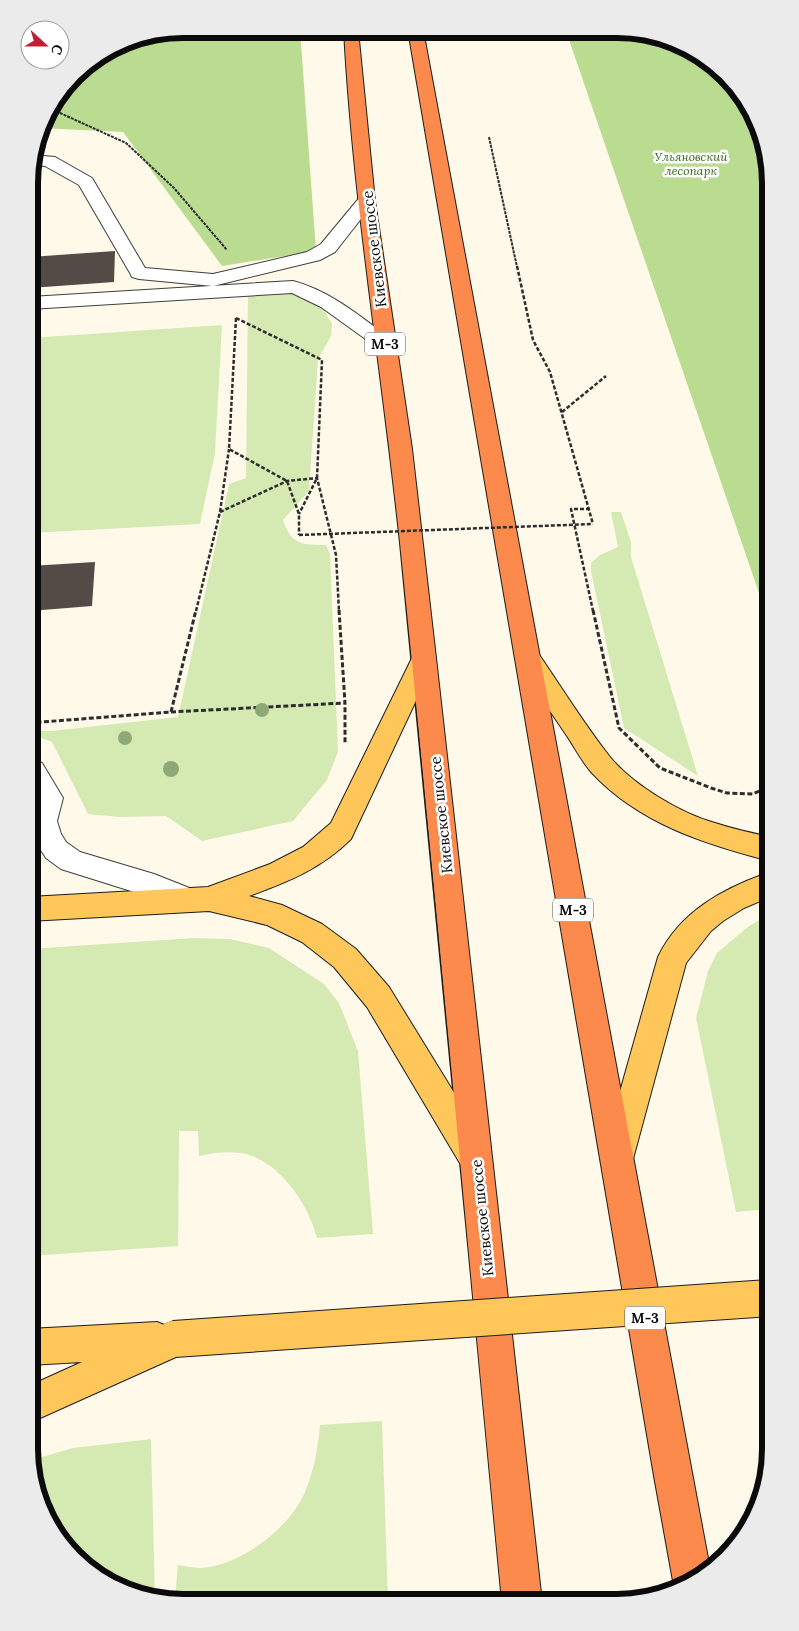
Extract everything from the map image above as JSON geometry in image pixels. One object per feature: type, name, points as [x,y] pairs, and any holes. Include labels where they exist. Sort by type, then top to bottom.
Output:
[{"type":"highway","name":"Киевское шоссе","points":[[352,38],[366,201],[401,449],[424,658],[521,1594]]},
{"type":"highway","name":"М-3","points":[[417,38],[672,1476],[691,1573]]},
{"type":"main road","points":[[198,900],[302,864],[330,844],[341,831],[424,658]]},
{"type":"main road","points":[[529,660],[602,766],[626,788],[657,809],[682,822],[709,833],[761,846]]},
{"type":"main road","points":[[617,1160],[673,957],[701,922],[713,912],[734,899],[761,888]]},
{"type":"main road","points":[[38,909],[198,900],[272,914],[312,933],[345,958],[378,997],[476,1160]]},
{"type":"main road","points":[[38,1347],[174,1340],[761,1299]]},
{"type":"main road","points":[[38,1401],[174,1340]]},
{"type":"main road","points":[[506,1594],[509,1476]]},
{"type":"main road","points":[[672,1476],[707,1562]]},
{"type":"lane","points":[[39,160],[49,161],[86,182],[139,273],[302,289],[385,344]]},
{"type":"lane","points":[[38,302],[236,283],[313,256],[328,248],[366,201]]},
{"type":"lane","points":[[38,779],[48,798],[38,824]]},
{"type":"lane","points":[[38,830],[48,838],[56,850],[70,861],[198,900]]},
{"type":"path","points":[[56,111],[126,143],[174,188],[237,264],[229,449],[220,512],[171,712]]},
{"type":"path","points":[[229,449],[287,482],[299,514],[299,534],[593,524],[550,372],[533,340],[489,138]]},
{"type":"path","points":[[236,318],[322,360],[317,478],[336,555],[345,703],[346,728],[344,750]]},
{"type":"path","points":[[562,412],[606,376]]},
{"type":"path","points":[[220,512],[287,482],[317,478]]},
{"type":"path","points":[[299,514],[317,478]]},
{"type":"path","points":[[590,509],[571,509],[619,728],[660,768],[727,793],[753,794],[762,790]]},
{"type":"path","points":[[38,722],[171,712],[345,703]]},
{"type":"green space","points":[[182,38],[301,38],[316,251],[222,266],[123,132],[48,128],[52,118],[67,94],[87,73],[118,52],[136,45],[154,40]]},
{"type":"green space","name":"Ульяновский лесопарк","points":[[568,38],[645,40],[681,52],[712,73],[726,87],[747,118],[754,136],[759,154],[762,182],[762,601]]},
{"type":"green space","points":[[288,290],[321,305],[332,324],[331,336],[318,359],[309,491],[283,520],[294,539],[304,544],[326,545],[330,554],[338,752],[327,780],[293,821],[202,841],[166,816],[120,817],[88,814],[52,742],[38,737],[38,731],[178,717],[229,484],[246,478],[248,292]]},
{"type":"green space","points":[[222,325],[215,453],[200,524],[38,533],[38,337]]},
{"type":"green space","points":[[611,512],[621,512],[631,542],[631,557],[698,776],[624,728],[591,571],[591,563],[600,555],[618,547]]},
{"type":"green space","points":[[761,919],[761,1210],[736,1212],[696,1018],[708,971],[717,953],[749,926]]},
{"type":"green space","points":[[193,938],[230,939],[269,948],[324,984],[339,1003],[358,1051],[373,1234],[317,1238],[307,1211],[299,1197],[279,1173],[255,1157],[241,1153],[230,1152],[199,1156],[198,1131],[179,1131],[178,1246],[38,1255],[38,948]]},
{"type":"green space","points":[[382,1421],[388,1594],[175,1593],[178,1565],[201,1568],[232,1560],[262,1543],[288,1519],[298,1506],[308,1484],[315,1459],[320,1425]]},
{"type":"green space","points":[[151,1439],[155,1591],[118,1579],[87,1558],[73,1544],[52,1513],[40,1477],[38,1458],[73,1448]]},
{"type":"building","points":[[115,251],[114,282],[38,287],[38,256]]},
{"type":"building","points":[[95,562],[92,606],[38,610],[38,566]]}]
